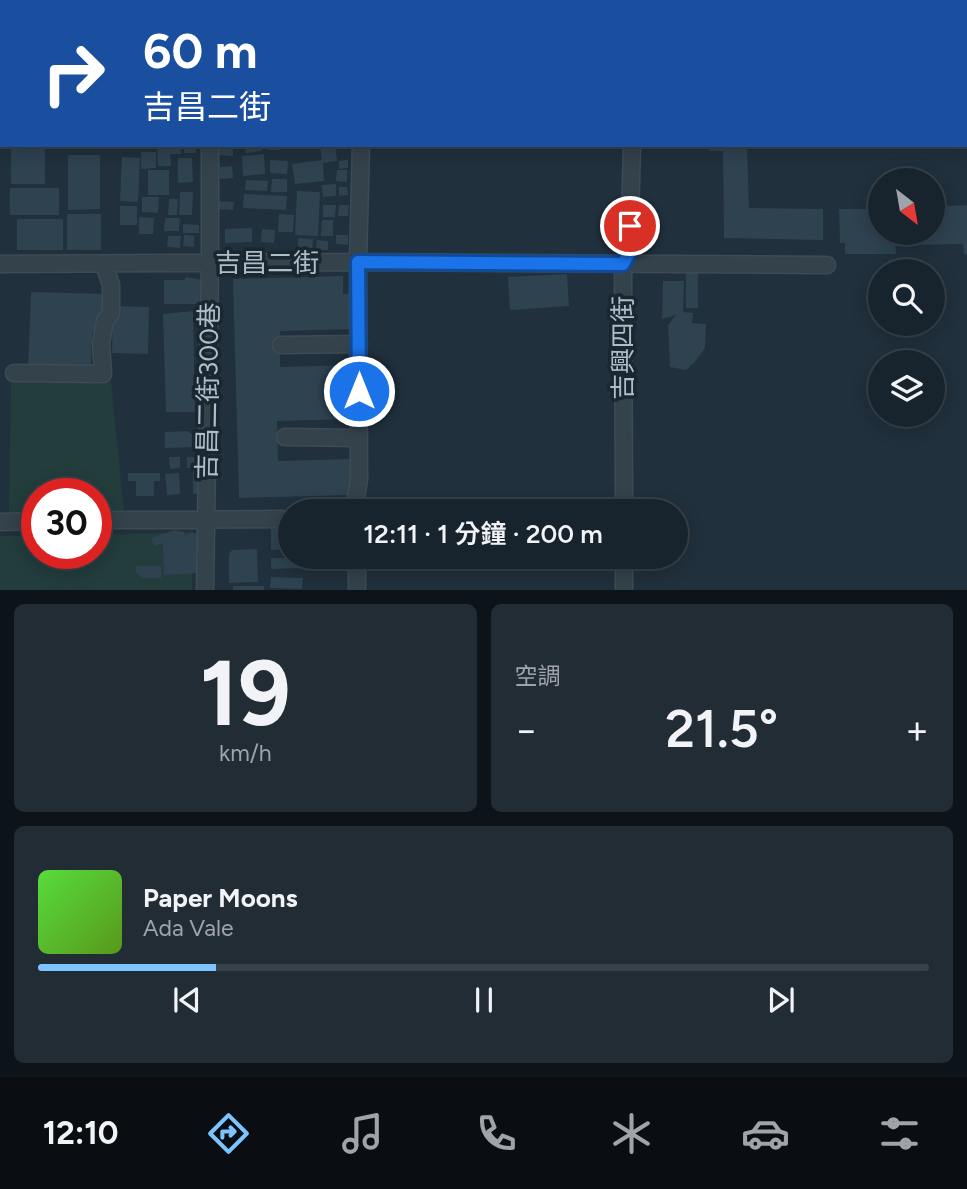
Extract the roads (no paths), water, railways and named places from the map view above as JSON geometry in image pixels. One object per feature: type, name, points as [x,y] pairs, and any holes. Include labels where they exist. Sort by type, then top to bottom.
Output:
[{"type":"street","name":"吉昌二街300巷","points":[[205,590],[210,147]]},
{"type":"street","points":[[356,499],[359,480],[358,262],[361,147]]},
{"type":"street","name":"吉興四街","points":[[624,499],[623,264],[629,253],[632,147]]},
{"type":"street","name":"吉昌二街","points":[[0,264],[358,262],[827,265]]},
{"type":"street","points":[[13,373],[103,374],[101,343],[105,321],[111,313],[111,285],[104,264]]},
{"type":"street","points":[[281,345],[359,344]]},
{"type":"street","points":[[285,437],[359,438]]},
{"type":"street","points":[[112,520],[278,519]]},
{"type":"street","points":[[0,522],[21,522]]},
{"type":"street","points":[[357,569],[357,590]]},
{"type":"street","points":[[624,569],[625,590]]}]
